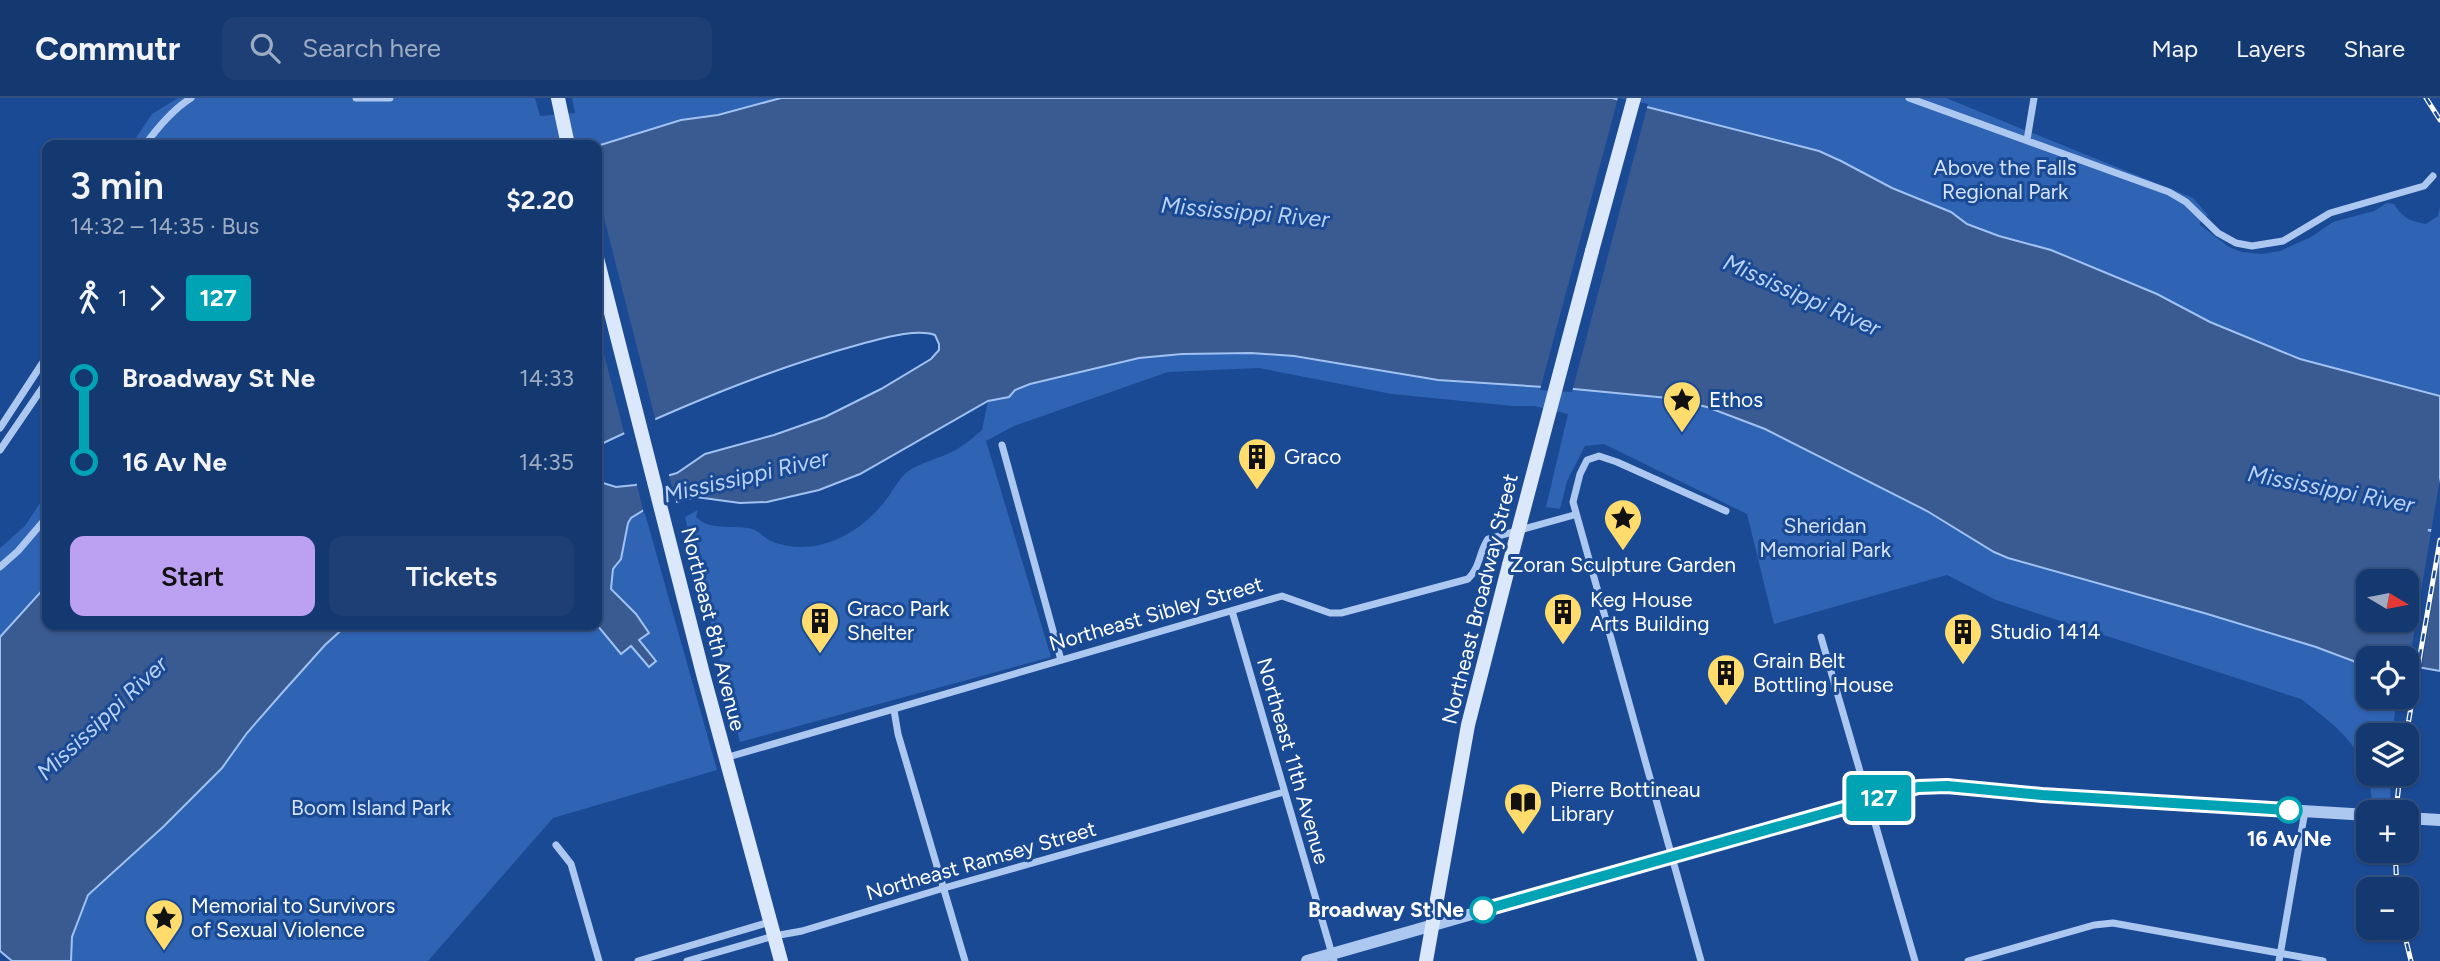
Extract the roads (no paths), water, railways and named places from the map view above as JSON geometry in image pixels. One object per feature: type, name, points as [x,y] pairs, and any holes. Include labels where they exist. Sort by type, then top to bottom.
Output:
[{"type":"main road","name":"Northeast Broadway Street","points":[[1426,961],[1468,725],[1634,98]]},
{"type":"main road","points":[[559,103],[567,140]]},
{"type":"main road","name":"Northeast 8th Avenue","points":[[602,278],[725,758],[781,961]]},
{"type":"street","points":[[149,140],[179,106],[191,98]]},
{"type":"street","points":[[356,98],[390,98]]},
{"type":"street","points":[[1909,98],[2169,192],[2194,209],[2218,233],[2252,246],[2269,245],[2290,238],[2330,213],[2424,186],[2433,176]]},
{"type":"street","points":[[2027,141],[2034,98]]},
{"type":"street","points":[[0,428],[42,364]]},
{"type":"street","points":[[0,450],[42,388]]},
{"type":"street","points":[[1002,444],[1061,660]]},
{"type":"street","points":[[1701,961],[1574,515],[1573,502],[1580,474],[1587,460],[1599,456],[1726,512]]},
{"type":"street","name":"Northeast Sibley Street","points":[[725,758],[1282,596],[1330,613],[1341,613],[1468,579],[1474,573],[1482,547],[1488,539],[1574,515]]},
{"type":"street","points":[[0,567],[42,523]]},
{"type":"street","name":"Northeast 11th Avenue","points":[[1233,611],[1333,957]]},
{"type":"street","points":[[1821,637],[1915,961]]},
{"type":"street","points":[[894,710],[901,743],[965,961]]},
{"type":"street","points":[[1307,961],[1333,957],[1432,925],[1918,787],[2356,814]]},
{"type":"street","name":"Northeast Ramsey Street","points":[[638,961],[772,929],[803,932],[944,888],[1284,792]]},
{"type":"street","points":[[2280,957],[2305,811]]},
{"type":"street","points":[[2419,819],[2440,820]]},
{"type":"street","points":[[556,845],[571,864],[599,961]]},
{"type":"street","points":[[1968,961],[2104,923],[2280,957],[2323,961]]},
{"type":"street","name":"Northeast Ramsey Street","points":[[687,961],[772,929]]},
{"type":"water","name":"Mississippi River","points":[[781,98],[1612,98],[1819,151],[1892,188],[1951,212],[1967,224],[2051,250],[2157,294],[2210,322],[2300,359],[2440,396],[2440,530],[2428,530],[2440,534],[2440,671],[2419,667],[2419,646],[2356,646],[2356,662],[2204,613],[2008,558],[1927,511],[1765,429],[1707,407],[1668,398],[1438,380],[1294,356],[1251,353],[1139,358],[1030,384],[1015,390],[1009,397],[988,401],[860,474],[819,490],[767,502],[740,503],[696,497],[644,510],[628,523],[621,559],[613,569],[611,589],[636,614],[649,633],[639,640],[656,661],[649,667],[631,646],[621,654],[601,630],[602,483],[616,487],[635,485],[677,473],[705,454],[774,435],[825,417],[881,389],[931,359],[939,350],[939,344],[935,335],[918,333],[898,335],[827,354],[727,389],[602,444],[602,144],[681,120],[718,115]]},
{"type":"water","name":"Mississippi River","points":[[42,591],[42,630],[342,630],[247,733],[222,768],[163,827],[88,895],[72,937],[71,961],[12,961],[0,951],[0,637]]},
{"type":"railway","points":[[2426,98],[2440,120]]},
{"type":"railway","points":[[2408,723],[2440,540]]},
{"type":"railway","points":[[2397,800],[2399,786]]},
{"type":"railway","points":[[2396,863],[2396,877]]},
{"type":"railway","points":[[2406,940],[2411,961]]},
{"type":"place","name":"Ethos","points":[[1682,434]]},
{"type":"place","name":"Graco","points":[[1257,491]]},
{"type":"place","name":"Zoran Sculpture Garden","points":[[1623,552]]},
{"type":"place","name":"Keg House Arts Building","points":[[1563,646]]},
{"type":"place","name":"Graco Park Shelter","points":[[820,655]]},
{"type":"place","name":"Studio 1414","points":[[1963,666]]},
{"type":"place","name":"Grain Belt Bottling House","points":[[1726,707]]},
{"type":"place","name":"16 Av Ne","points":[[2289,810]]},
{"type":"place","name":"Pierre Bottineau Library","points":[[1523,836]]},
{"type":"place","name":"Broadway St Ne","points":[[1483,910]]},
{"type":"place","name":"Memorial to Survivors of Sexual Violence","points":[[164,952]]},
{"type":"park label","name":"Above the Falls Regional Park","points":[[2005,180]]},
{"type":"park label","name":"Sheridan Memorial Park","points":[[1825,538]]},
{"type":"park label","name":"Boom Island Park","points":[[371,808]]}]
